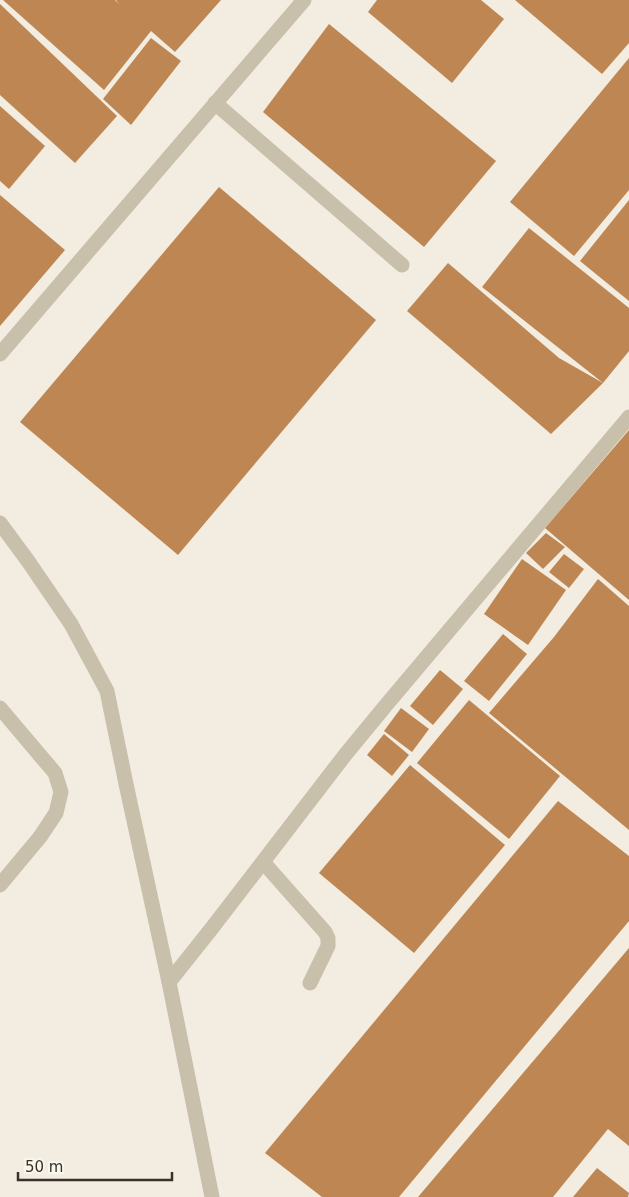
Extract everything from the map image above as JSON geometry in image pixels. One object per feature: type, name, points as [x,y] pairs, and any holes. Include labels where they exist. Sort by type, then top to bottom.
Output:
[{"type":"lane","points":[[0,354],[304,0]]},
{"type":"lane","points":[[215,103],[402,265]]},
{"type":"lane","points":[[169,982],[345,755],[629,417]]},
{"type":"lane","points":[[0,523],[71,624],[107,691],[169,982],[212,1197]]},
{"type":"lane","points":[[0,708],[55,773],[61,792],[56,813],[40,837],[0,885]]},
{"type":"lane","points":[[263,862],[325,932],[328,938],[328,946],[310,983]]},
{"type":"building","points":[[3,0],[115,0],[119,4],[116,0],[221,0],[175,52],[151,31],[104,90]]},
{"type":"building","points":[[377,0],[481,0],[504,19],[452,83],[368,12]]},
{"type":"building","points":[[515,0],[629,0],[629,43],[602,74]]},
{"type":"building","points":[[0,4],[117,116],[75,163],[0,95]]},
{"type":"building","points":[[329,24],[496,161],[424,247],[263,112]]},
{"type":"building","points":[[151,38],[181,61],[131,125],[103,99]]},
{"type":"building","points":[[629,58],[629,190],[574,256],[510,202]]},
{"type":"building","points":[[0,106],[45,146],[9,189],[0,181]]},
{"type":"building","points":[[219,187],[376,320],[178,555],[20,422]]},
{"type":"building","points":[[0,195],[65,250],[0,326]]},
{"type":"building","points":[[629,200],[629,301],[580,261]]},
{"type":"building","points":[[529,228],[629,308],[629,351],[603,383],[482,287]]},
{"type":"building","points":[[448,263],[559,358],[603,383],[551,434],[407,311]]},
{"type":"building","points":[[629,430],[629,600],[545,528]]},
{"type":"building","points":[[546,533],[565,547],[543,569],[526,553]]},
{"type":"building","points":[[564,554],[584,569],[569,588],[549,572]]},
{"type":"building","points":[[522,559],[566,590],[528,645],[484,614]]},
{"type":"building","points":[[598,579],[629,606],[629,830],[489,713],[554,637]]},
{"type":"building","points":[[503,634],[527,654],[489,701],[464,681]]},
{"type":"building","points":[[440,670],[463,689],[433,725],[410,706]]},
{"type":"building","points":[[469,700],[560,776],[509,839],[417,763]]},
{"type":"building","points":[[401,708],[429,729],[412,752],[384,731]]},
{"type":"building","points":[[384,734],[409,755],[392,776],[367,755]]},
{"type":"building","points":[[410,765],[505,845],[414,953],[319,873]]},
{"type":"building","points":[[558,801],[629,856],[629,921],[399,1197],[322,1197],[265,1153]]},
{"type":"building","points":[[629,948],[629,1146],[608,1129],[553,1197],[418,1197]]},
{"type":"building","points":[[597,1168],[629,1193],[628,1197],[573,1197]]}]
